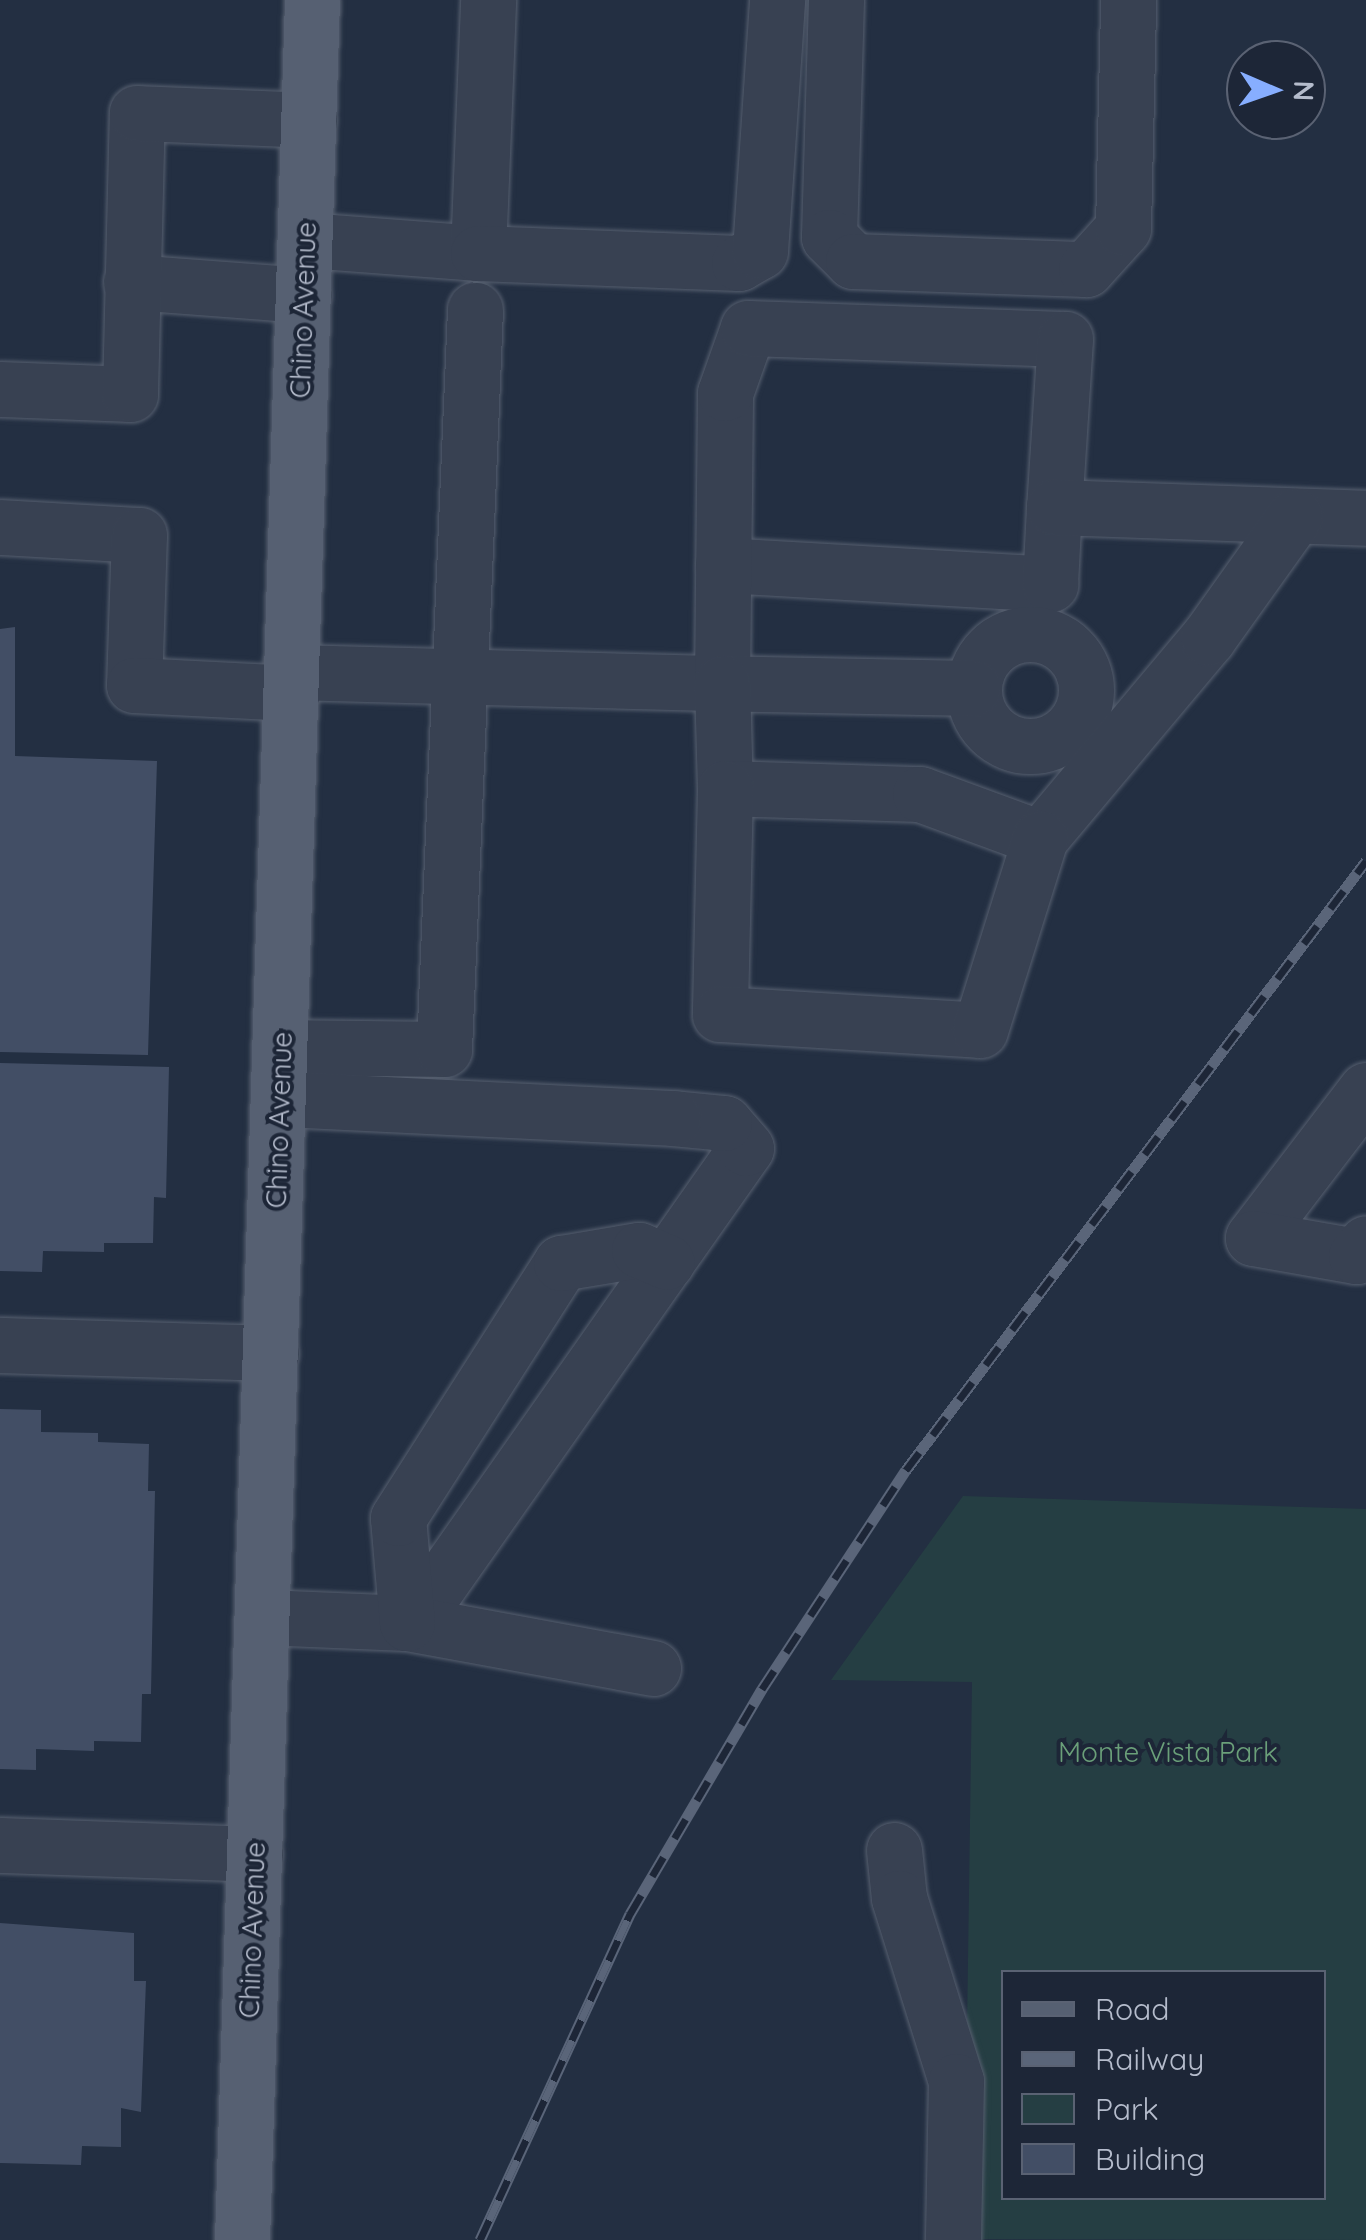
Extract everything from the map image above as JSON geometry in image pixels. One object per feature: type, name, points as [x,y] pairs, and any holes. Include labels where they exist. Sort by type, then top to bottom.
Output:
[{"type":"main road","name":"Chino Avenue","points":[[242,2240],[312,0]]},
{"type":"street","points":[[478,253],[488,0]]},
{"type":"street","points":[[305,240],[478,253],[739,264],[760,251],[777,0]]},
{"type":"street","points":[[836,0],[829,237],[853,261],[1086,269],[1123,228],[1128,0]]},
{"type":"street","points":[[0,389],[130,394],[136,113],[309,120]]},
{"type":"street","points":[[131,282],[304,295]]},
{"type":"street","points":[[280,1073],[444,1048],[475,310]]},
{"type":"street","points":[[1048,610],[1029,634],[996,644],[973,688],[983,722],[1011,744],[1029,747],[1062,736],[1083,708],[1083,672],[1048,610],[1066,339],[748,328],[725,393],[722,684],[726,788],[720,1014],[980,1030],[1040,838],[1208,638],[1295,516]]},
{"type":"street","points":[[1054,507],[1366,518]]},
{"type":"street","points":[[0,526],[139,535],[134,685],[457,680],[973,688]]},
{"type":"street","points":[[723,565],[1048,610]]},
{"type":"street","points":[[726,788],[920,794],[1040,838]]},
{"type":"street","points":[[280,1073],[724,1124],[746,1148],[408,1623]]},
{"type":"street","points":[[1366,1090],[1253,1238],[1356,1256],[1366,1243]]},
{"type":"street","points":[[408,1623],[398,1518],[561,1263],[639,1250],[668,1262]]},
{"type":"street","points":[[0,1345],[271,1353]]},
{"type":"street","points":[[263,1617],[408,1623],[652,1668]]},
{"type":"street","points":[[0,1846],[254,1854]]},
{"type":"street","points":[[894,1850],[899,1898],[956,2081],[954,2240]]},
{"type":"green space","name":"Monte Vista Park","points":[[963,1496],[1366,1509],[1366,2240],[964,2239],[972,1682],[831,1680]]},
{"type":"building","points":[[15,627],[15,756],[157,761],[148,1055],[0,1052],[0,629]]},
{"type":"building","points":[[0,1063],[169,1067],[166,1198],[154,1197],[153,1243],[104,1243],[104,1252],[43,1251],[42,1272],[0,1271]]},
{"type":"building","points":[[0,1409],[41,1410],[41,1432],[98,1433],[98,1442],[149,1444],[148,1491],[155,1491],[151,1694],[142,1694],[141,1742],[94,1741],[94,1751],[36,1749],[36,1770],[0,1769]]},
{"type":"building","points":[[0,1923],[134,1933],[134,1981],[146,1981],[141,2112],[121,2108],[121,2147],[82,2146],[81,2165],[0,2163]]},
{"type":"railway","points":[[480,2240],[630,1914],[762,1689],[906,1470],[1366,861]]}]
